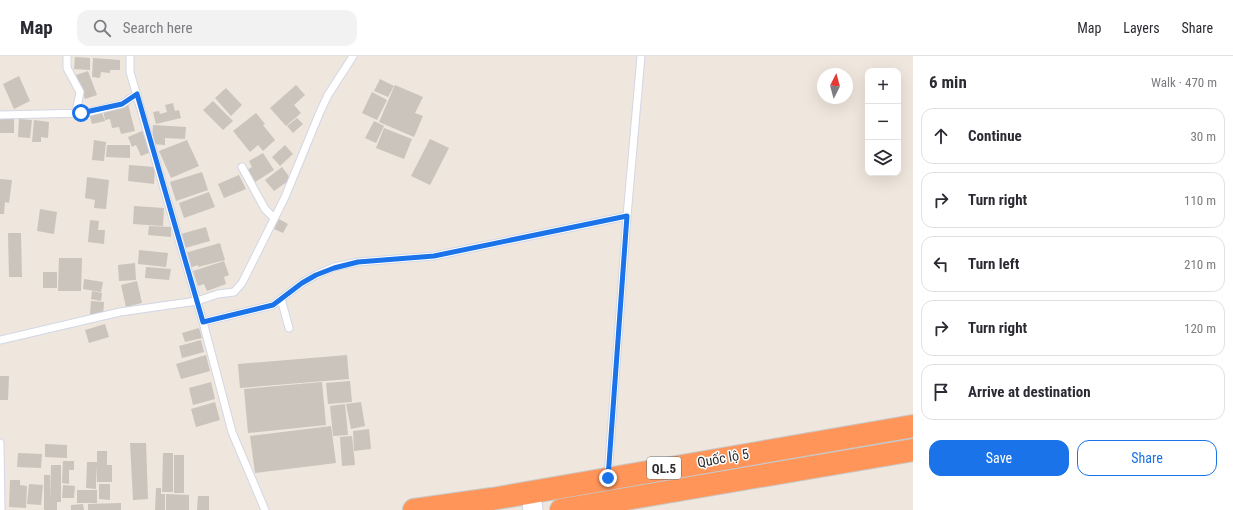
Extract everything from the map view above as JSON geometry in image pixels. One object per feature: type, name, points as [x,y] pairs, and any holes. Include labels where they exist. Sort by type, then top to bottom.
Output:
[{"type":"highway","name":"Quốc lộ 5","points":[[414,510],[532,501],[608,478],[913,426]]},
{"type":"highway","name":"Quốc lộ 5","points":[[568,509],[913,450]]},
{"type":"lane","points":[[67,56],[67,68],[80,92],[77,107],[81,113]]},
{"type":"lane","points":[[130,56],[130,72],[202,319],[232,432],[265,510]]},
{"type":"lane","points":[[0,340],[120,312],[197,303],[218,294],[234,292],[242,283],[285,197],[328,95],[353,56]]},
{"type":"lane","points":[[608,478],[627,216],[641,56]]},
{"type":"lane","points":[[0,115],[81,113],[122,104],[137,94]]},
{"type":"lane","points":[[242,168],[265,209],[274,218]]},
{"type":"lane","points":[[202,319],[273,305],[302,283],[316,275],[334,268],[358,262],[434,256],[627,216]]},
{"type":"lane","points":[[281,299],[289,328]]},
{"type":"lane","points":[[0,444],[1,510]]},
{"type":"building","points":[[75,57],[90,58],[90,70],[74,69]]},
{"type":"building","points":[[93,58],[120,60],[120,70],[110,70],[110,73],[101,72],[100,78],[92,77]]},
{"type":"building","points":[[88,71],[97,95],[85,99],[76,75]]},
{"type":"building","points":[[19,76],[30,101],[14,109],[3,84]]},
{"type":"building","points":[[380,79],[394,86],[388,97],[374,91]]},
{"type":"building","points":[[296,85],[305,95],[294,105],[301,113],[286,126],[270,108]]},
{"type":"building","points":[[395,85],[423,97],[415,113],[423,116],[414,137],[379,122]]},
{"type":"building","points":[[226,88],[242,105],[231,116],[215,98]]},
{"type":"building","points":[[372,92],[387,100],[377,120],[362,113]]},
{"type":"building","points":[[213,101],[233,121],[223,130],[203,110]]},
{"type":"building","points":[[173,103],[175,111],[179,110],[181,118],[156,124],[153,112],[159,111],[160,114],[167,112],[165,105]]},
{"type":"building","points":[[128,104],[135,131],[121,134],[119,127],[112,128],[110,119],[105,120],[103,110]]},
{"type":"building","points":[[101,110],[105,121],[92,124],[89,113]]},
{"type":"building","points":[[256,113],[275,140],[263,151],[258,145],[250,152],[233,131]]},
{"type":"building","points":[[0,118],[14,118],[14,133],[0,133]]},
{"type":"building","points":[[297,118],[303,124],[293,133],[287,126]]},
{"type":"building","points":[[19,119],[32,120],[30,138],[18,137]]},
{"type":"building","points":[[34,120],[49,122],[48,138],[41,137],[41,142],[32,142]]},
{"type":"building","points":[[374,121],[384,126],[376,143],[365,138]]},
{"type":"building","points":[[153,125],[186,127],[185,139],[165,138],[165,145],[152,144]]},
{"type":"building","points":[[384,128],[412,139],[404,159],[376,148]]},
{"type":"building","points":[[142,131],[151,152],[141,156],[136,145],[132,147],[128,137]]},
{"type":"building","points":[[430,139],[449,148],[430,185],[411,176]]},
{"type":"building","points":[[94,140],[106,142],[104,161],[92,160]]},
{"type":"building","points":[[187,140],[199,166],[171,178],[159,151]]},
{"type":"building","points":[[107,145],[130,145],[130,158],[106,157]]},
{"type":"building","points":[[285,145],[293,154],[280,166],[272,157]]},
{"type":"building","points":[[263,153],[274,170],[255,182],[247,170],[252,167],[249,161]]},
{"type":"building","points":[[129,165],[155,167],[154,184],[128,181]]},
{"type":"building","points":[[282,167],[291,179],[274,191],[265,180]]},
{"type":"building","points":[[202,172],[208,190],[176,201],[170,182]]},
{"type":"building","points":[[239,175],[246,189],[224,198],[218,184]]},
{"type":"building","points":[[87,177],[109,180],[106,209],[94,208],[95,200],[85,198]]},
{"type":"building","points":[[0,179],[12,180],[9,203],[5,202],[4,214],[0,214]]},
{"type":"building","points":[[209,192],[215,207],[184,218],[179,203]]},
{"type":"building","points":[[134,206],[164,208],[163,226],[133,224]]},
{"type":"building","points":[[40,209],[57,212],[54,234],[37,231]]},
{"type":"building","points":[[279,219],[288,224],[283,233],[274,229]]},
{"type":"building","points":[[90,220],[99,221],[98,230],[105,230],[104,244],[88,242]]},
{"type":"building","points":[[149,226],[171,227],[171,237],[148,235]]},
{"type":"building","points":[[206,227],[210,241],[185,248],[181,234]]},
{"type":"building","points":[[8,233],[21,233],[22,277],[9,277]]},
{"type":"building","points":[[220,243],[225,260],[189,268],[185,253]]},
{"type":"building","points":[[139,250],[168,253],[166,267],[138,264]]},
{"type":"building","points":[[59,258],[82,258],[81,291],[58,291]]},
{"type":"building","points":[[224,261],[229,275],[224,277],[226,284],[207,291],[204,284],[198,286],[193,271]]},
{"type":"building","points":[[135,263],[136,280],[119,281],[118,265]]},
{"type":"building","points":[[146,267],[171,269],[169,280],[145,278]]},
{"type":"building","points":[[43,272],[57,272],[57,288],[43,288]]},
{"type":"building","points":[[84,279],[103,282],[101,292],[83,289]]},
{"type":"building","points":[[137,281],[142,303],[126,307],[121,285]]},
{"type":"building","points":[[92,291],[102,293],[101,301],[91,299]]},
{"type":"building","points":[[91,301],[104,302],[103,316],[90,314]]},
{"type":"building","points":[[105,324],[109,337],[89,343],[85,330]]},
{"type":"building","points":[[199,328],[202,338],[185,342],[182,333]]},
{"type":"building","points":[[201,340],[204,352],[182,358],[179,346]]},
{"type":"building","points":[[206,355],[210,371],[181,379],[176,364]]},
{"type":"building","points":[[347,355],[349,379],[240,388],[238,364]]},
{"type":"building","points":[[0,376],[9,376],[8,400],[0,400]]},
{"type":"building","points":[[350,381],[352,402],[328,404],[326,383]]},
{"type":"building","points":[[211,382],[215,399],[193,405],[189,388]]},
{"type":"building","points":[[322,382],[326,425],[248,433],[244,389]]},
{"type":"building","points":[[215,402],[220,420],[196,427],[191,409]]},
{"type":"building","points":[[361,402],[365,426],[351,429],[346,404]]},
{"type":"building","points":[[345,404],[348,435],[333,436],[330,406]]},
{"type":"building","points":[[331,426],[336,463],[255,473],[250,436]]},
{"type":"building","points":[[369,429],[371,449],[354,451],[353,431]]},
{"type":"building","points":[[352,436],[355,465],[342,466],[340,437]]},
{"type":"building","points":[[130,443],[146,443],[148,499],[133,500]]},
{"type":"building","points":[[45,444],[67,445],[67,458],[45,457]]},
{"type":"building","points":[[97,451],[107,451],[107,465],[112,465],[112,482],[97,482],[96,466],[96,489],[86,488],[87,462],[97,462]]},
{"type":"building","points":[[18,453],[42,454],[41,468],[17,467]]},
{"type":"building","points":[[163,453],[173,453],[173,492],[162,492]]},
{"type":"building","points":[[174,455],[184,455],[184,493],[174,493]]},
{"type":"building","points":[[63,461],[74,461],[74,470],[69,470],[69,484],[62,483]]},
{"type":"building","points":[[51,465],[61,465],[61,502],[50,502]]},
{"type":"building","points":[[44,475],[50,475],[50,502],[57,502],[57,510],[44,510]]},
{"type":"building","points":[[10,480],[20,480],[20,485],[27,486],[26,508],[9,507]]},
{"type":"building","points":[[29,484],[43,485],[41,505],[27,504]]},
{"type":"building","points":[[99,484],[110,484],[110,500],[99,499]]},
{"type":"building","points":[[63,485],[75,486],[74,498],[62,498]]},
{"type":"building","points":[[156,488],[161,488],[161,494],[165,494],[165,510],[155,510]]},
{"type":"building","points":[[77,490],[97,490],[97,503],[77,503]]},
{"type":"building","points":[[166,494],[189,495],[189,510],[166,510]]},
{"type":"building","points":[[198,496],[209,496],[209,510],[197,510]]},
{"type":"building","points":[[121,503],[121,510],[88,510],[88,504]]},
{"type":"building","points":[[83,504],[84,510],[71,510],[71,505]]},
{"type":"route","points":[[81,113],[122,104],[137,94],[203,322],[273,305],[302,283],[316,275],[334,268],[358,262],[434,256],[627,216],[608,478]]}]
